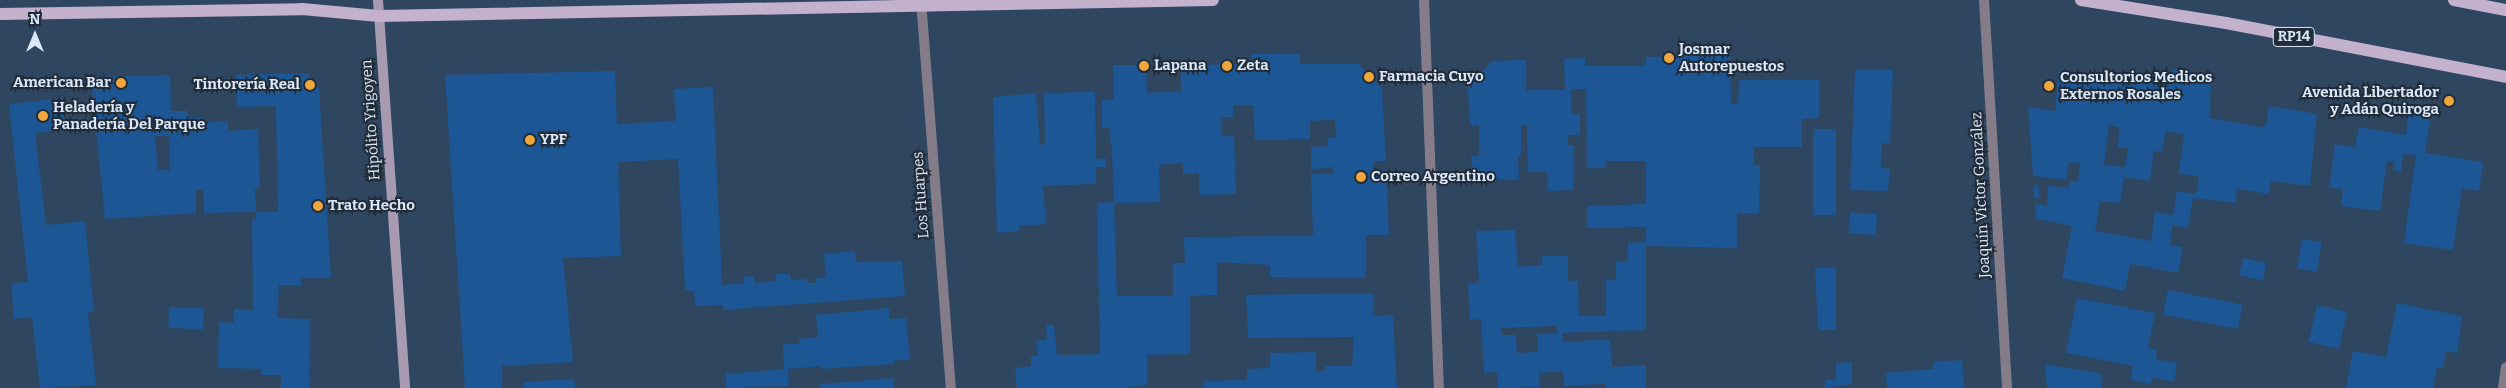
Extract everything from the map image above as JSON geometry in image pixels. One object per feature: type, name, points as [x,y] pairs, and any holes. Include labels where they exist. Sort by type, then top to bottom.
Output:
[{"type":"main road","name":"Hipólito Yrigoyen","points":[[378,0],[405,388]]},
{"type":"main road","points":[[0,14],[302,9],[379,16],[922,3],[1213,0]]},
{"type":"main road","name":"RP14","points":[[2081,0],[2235,25],[2506,77]]},
{"type":"main road","points":[[2454,0],[2506,10]]},
{"type":"street","points":[[1424,0],[1438,388]]},
{"type":"street","name":"Joaquín Víctor González","points":[[1984,0],[2007,388]]},
{"type":"street","name":"Los Huarpes","points":[[922,3],[952,388]]},
{"type":"street","points":[[2503,388],[2506,367]]},
{"type":"building","points":[[1252,54],[1300,54],[1300,64],[1358,64],[1382,88],[1386,161],[1373,161],[1373,170],[1386,170],[1389,235],[1366,235],[1366,278],[1270,277],[1270,265],[1217,262],[1217,295],[1190,296],[1190,354],[1147,355],[1147,385],[1123,388],[1017,388],[1015,368],[1031,366],[1031,356],[1038,356],[1036,341],[1047,339],[1046,326],[1054,325],[1057,355],[1100,354],[1097,203],[1114,202],[1109,128],[1102,128],[1102,100],[1114,100],[1113,65],[1146,65],[1147,93],[1181,91],[1181,65],[1252,64]],"holes":[[[1253,105],[1255,140],[1310,139],[1310,121],[1335,120],[1336,138],[1328,138],[1328,146],[1311,147],[1311,170],[1333,167],[1333,174],[1311,174],[1313,236],[1184,237],[1185,263],[1173,263],[1173,296],[1117,296],[1114,203],[1160,202],[1159,165],[1183,163],[1183,174],[1199,173],[1199,195],[1236,194],[1234,136],[1221,136],[1221,117],[1233,117],[1233,106]]]},
{"type":"building","points":[[1730,55],[1731,104],[1738,104],[1739,80],[1819,80],[1819,118],[1802,119],[1802,147],[1754,147],[1754,165],[1760,165],[1759,213],[1737,213],[1737,248],[1646,246],[1646,330],[1562,333],[1563,342],[1610,339],[1612,367],[1646,365],[1646,388],[1605,388],[1605,384],[1564,386],[1563,371],[1539,373],[1539,387],[1498,388],[1497,372],[1484,373],[1481,319],[1470,320],[1468,284],[1479,283],[1476,231],[1515,230],[1518,267],[1542,265],[1542,256],[1568,256],[1568,281],[1578,280],[1579,316],[1606,316],[1606,280],[1616,280],[1616,262],[1627,261],[1628,243],[1646,242],[1646,227],[1587,228],[1587,206],[1646,204],[1646,161],[1605,161],[1605,168],[1587,168],[1586,89],[1571,89],[1571,114],[1580,113],[1580,135],[1568,135],[1568,145],[1574,145],[1573,190],[1548,191],[1547,172],[1528,172],[1527,125],[1521,125],[1521,155],[1518,156],[1519,180],[1473,178],[1471,156],[1479,156],[1479,125],[1470,125],[1468,88],[1492,61],[1526,60],[1526,90],[1565,90],[1564,59],[1585,58],[1585,66],[1646,66],[1646,57]],"holes":[[[1557,326],[1557,333],[1537,334],[1538,352],[1517,353],[1516,335],[1502,335],[1501,328]]]},
{"type":"building","points":[[1855,69],[1893,70],[1890,144],[1882,143],[1881,168],[1890,169],[1888,191],[1850,190]]},
{"type":"building","points":[[2173,69],[2211,76],[2210,118],[2260,127],[2266,126],[2269,106],[2317,114],[2310,186],[2271,181],[2269,194],[2237,189],[2236,203],[2193,198],[2188,228],[2172,225],[2170,245],[2183,247],[2178,273],[2130,264],[2125,291],[2062,278],[2072,226],[2036,219],[2035,203],[2047,206],[2048,186],[2068,188],[2070,181],[2078,182],[2080,163],[2069,162],[2066,180],[2033,176],[2028,107],[2055,111],[2059,70],[2171,85]],"holes":[[[2109,125],[2119,127],[2118,147],[2128,148],[2125,167],[2104,165]],[[2166,131],[2184,134],[2179,174],[2199,176],[2196,194],[2177,191],[2173,215],[2155,212],[2151,241],[2095,231],[2100,201],[2120,203],[2124,177],[2150,181],[2154,151],[2162,152]]]},
{"type":"building","points":[[615,71],[617,124],[676,121],[674,89],[713,87],[722,285],[744,283],[743,277],[754,276],[755,283],[776,281],[776,274],[790,274],[791,280],[807,279],[808,283],[816,283],[816,278],[826,278],[824,254],[855,251],[856,262],[902,261],[905,296],[723,310],[723,305],[695,306],[694,292],[685,289],[678,159],[618,162],[621,256],[563,258],[573,362],[502,366],[502,388],[465,388],[445,75]]},
{"type":"building","points":[[307,73],[319,88],[331,278],[301,278],[301,285],[279,285],[277,318],[310,319],[309,388],[281,388],[281,375],[262,375],[262,369],[218,368],[219,322],[234,323],[234,309],[253,310],[252,219],[256,219],[256,212],[278,212],[276,106],[237,107],[236,75]]},
{"type":"building","points":[[170,75],[171,111],[188,111],[188,118],[202,118],[202,122],[228,121],[228,131],[258,129],[260,188],[255,188],[256,212],[204,213],[203,190],[196,190],[196,213],[105,219],[91,77]],"holes":[[[155,136],[169,136],[170,170],[158,170]]]},
{"type":"building","points":[[1095,92],[1096,159],[1106,158],[1106,167],[1096,167],[1096,184],[1043,186],[1046,224],[1019,226],[1020,231],[997,233],[993,97],[1036,93],[1040,145],[1045,144],[1044,93]]},
{"type":"building","points":[[62,98],[65,129],[35,133],[46,225],[85,221],[94,312],[88,312],[96,385],[40,388],[32,317],[14,319],[11,284],[28,282],[9,104]]},
{"type":"building","points":[[2408,114],[2430,118],[2425,153],[2483,162],[2479,191],[2462,188],[2453,250],[2404,243],[2416,155],[2403,154],[2401,172],[2393,170],[2395,162],[2387,161],[2380,211],[2341,206],[2343,189],[2329,188],[2335,144],[2355,147],[2359,127],[2406,135]]},
{"type":"building","points":[[1813,129],[1836,129],[1836,215],[1813,215]]},
{"type":"building","points":[[2034,185],[2038,185],[2039,198],[2034,198]]},
{"type":"building","points":[[1850,213],[1877,214],[1876,235],[1849,234]]},
{"type":"building","points":[[2302,239],[2322,242],[2317,272],[2297,269]]},
{"type":"building","points":[[2243,258],[2266,263],[2263,281],[2239,276]]},
{"type":"building","points":[[1815,268],[1836,268],[1836,330],[1818,330]]},
{"type":"building","points":[[2168,290],[2243,305],[2238,329],[2163,315]]},
{"type":"building","points":[[1373,293],[1373,316],[1393,315],[1397,388],[1204,388],[1204,381],[1247,380],[1247,369],[1270,368],[1270,353],[1316,352],[1316,371],[1325,371],[1325,366],[1352,366],[1354,337],[1248,338],[1246,295]]},
{"type":"building","points":[[2077,298],[2155,313],[2148,348],[2157,350],[2156,359],[2177,363],[2174,382],[2152,378],[2151,384],[2130,380],[2133,366],[2066,353]]},
{"type":"building","points":[[2397,303],[2462,316],[2457,353],[2446,351],[2443,368],[2437,367],[2433,388],[2346,388],[2353,351],[2386,357]]},
{"type":"building","points":[[2317,305],[2347,312],[2339,349],[2308,342]]},
{"type":"building","points":[[169,307],[204,308],[203,329],[168,328]]},
{"type":"building","points":[[889,308],[889,319],[906,318],[910,359],[893,361],[894,364],[821,369],[821,366],[788,369],[789,386],[726,388],[726,374],[784,369],[783,344],[799,344],[799,339],[818,337],[816,315]]},
{"type":"building","points":[[1962,360],[1964,388],[1887,388],[1886,373],[1934,369],[1934,362]]},
{"type":"building","points":[[1852,362],[1852,384],[1825,388],[1825,380],[1836,380],[1836,363]]},
{"type":"building","points":[[2045,364],[2102,374],[2101,388],[2047,388]]},
{"type":"building","points":[[894,378],[894,388],[820,388],[820,384]]},
{"type":"building","points":[[574,379],[575,388],[524,388],[524,382]]},
{"type":"place","name":"Josmar Autorepuestos","points":[[1669,58]]},
{"type":"place","name":"Lapana","points":[[1144,66]]},
{"type":"place","name":"Zeta","points":[[1227,66]]},
{"type":"place","name":"Farmacia Cuyo","points":[[1369,77]]},
{"type":"place","name":"American Bar","points":[[121,83]]},
{"type":"place","name":"Tintorería Real","points":[[310,85]]},
{"type":"place","name":"Consultorios Medicos Externos Rosales","points":[[2049,86]]},
{"type":"place","name":"Avenida Libertador y Adán Quiroga","points":[[2449,101]]},
{"type":"place","name":"Heladería y Panadería Del Parque","points":[[43,116]]},
{"type":"place","name":"YPF","points":[[530,140]]},
{"type":"place","name":"Correo Argentino","points":[[1361,177]]},
{"type":"place","name":"Trato Hecho","points":[[318,206]]}]
